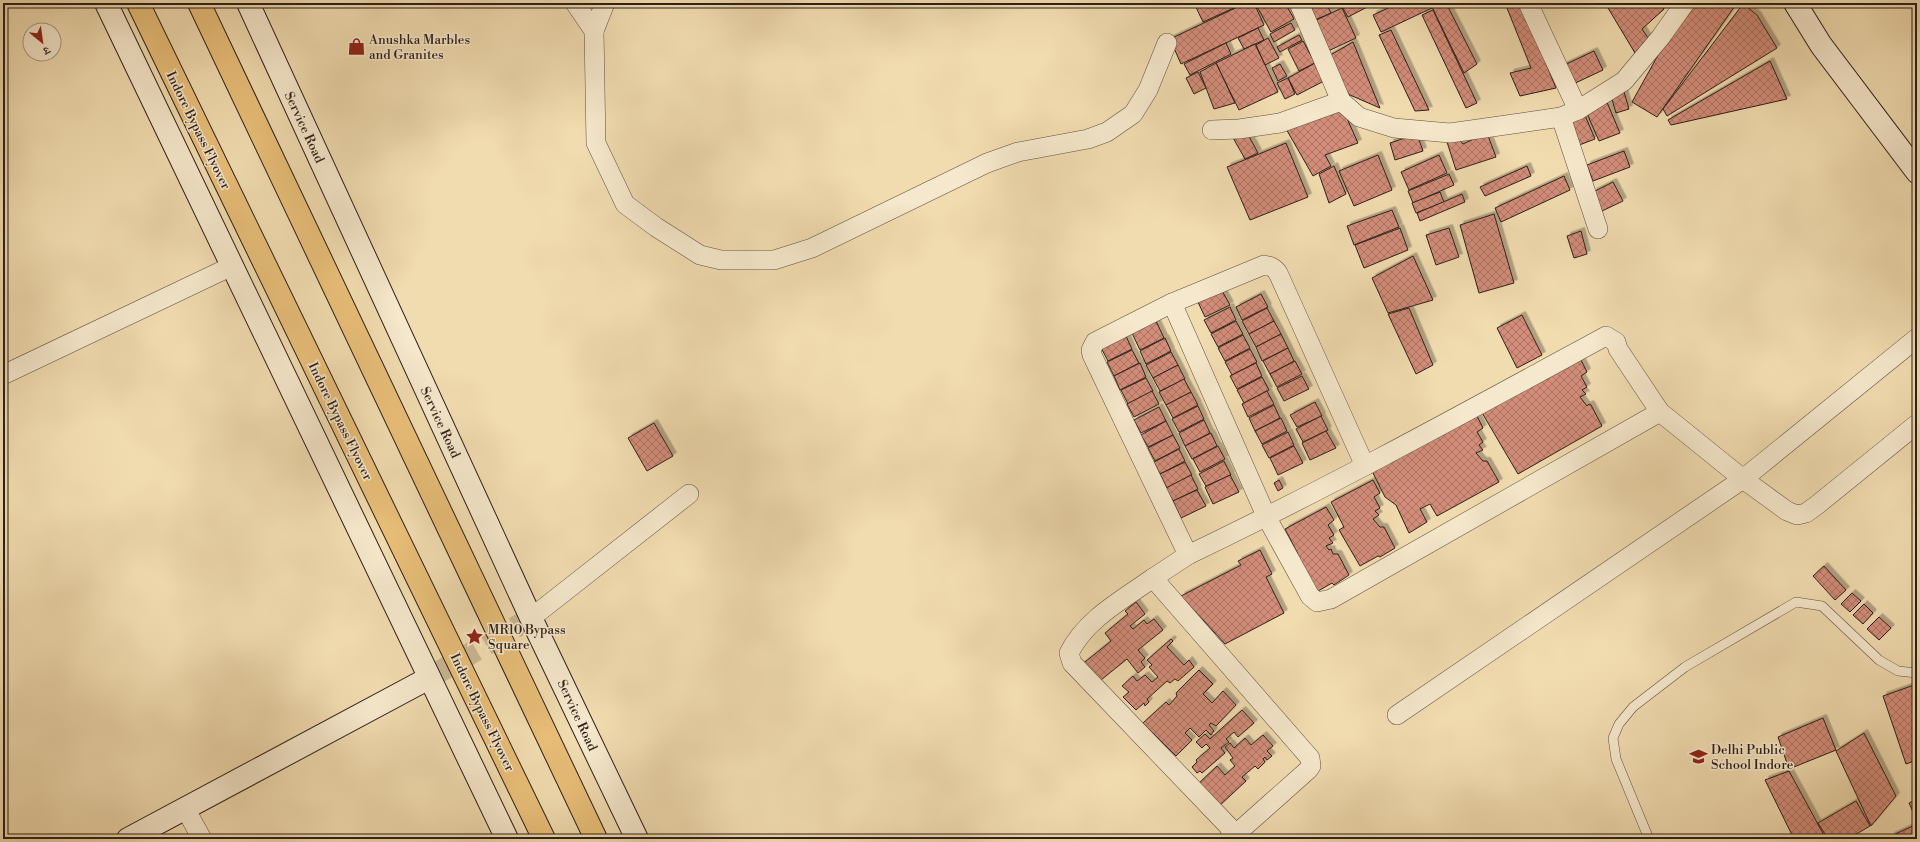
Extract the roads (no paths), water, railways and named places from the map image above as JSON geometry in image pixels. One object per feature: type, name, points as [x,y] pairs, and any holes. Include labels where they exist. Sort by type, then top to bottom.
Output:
[{"type":"highway","name":"Indore Bypass Flyover","points":[[138,3],[544,839]]},
{"type":"highway","points":[[199,3],[596,839]]},
{"type":"street","points":[[106,3],[507,839]]},
{"type":"street","name":"Service Road","points":[[248,3],[531,618],[636,839]]},
{"type":"street","points":[[575,3],[594,31]]},
{"type":"street","points":[[604,3],[594,31],[596,143],[625,204],[656,227],[700,255],[721,260],[774,260],[812,248],[987,163],[1018,152],[1088,139],[1106,132],[1133,114],[1148,90],[1167,43]]},
{"type":"street","points":[[1299,3],[1341,101],[1359,117],[1394,128],[1450,133],[1561,117],[1578,110],[1624,81],[1660,38],[1685,3]]},
{"type":"street","points":[[1528,3],[1578,110]]},
{"type":"street","points":[[1795,3],[1821,45],[1917,172]]},
{"type":"street","points":[[1212,130],[1239,129],[1280,123],[1341,101]]},
{"type":"street","points":[[1561,117],[1598,229]]},
{"type":"street","points":[[1188,555],[1091,350],[1095,342],[1172,303],[1264,265],[1275,269],[1365,466]]},
{"type":"street","points":[[3,375],[232,266]]},
{"type":"street","points":[[1172,303],[1267,518],[1310,596],[1317,602],[1324,602],[1660,412]]},
{"type":"street","points":[[1153,578],[1310,758],[1310,766],[1308,770],[1232,837],[1072,663],[1069,653],[1074,643],[1089,624],[1153,578],[1188,555],[1267,518],[1606,336],[1616,342],[1618,349],[1660,412],[1743,479],[1787,511],[1797,515],[1806,512],[1917,424]]},
{"type":"street","points":[[1397,715],[1743,479],[1917,338]]},
{"type":"street","points":[[531,618],[689,494]]},
{"type":"street","points":[[128,839],[429,678]]},
{"type":"street","points":[[184,808],[202,839]]},
{"type":"lane","points":[[1649,839],[1616,759],[1613,738],[1619,724],[1633,707],[1684,667],[1796,602],[1822,606],[1879,660],[1898,671],[1917,673]]},
{"type":"tunnel","points":[[429,678],[531,618]]},
{"type":"place","name":"Anushka Marbles and Granites","points":[[356,46]]},
{"type":"place","name":"MR10 Bypass Square","points":[[475,636]]},
{"type":"place","name":"Delhi Public School Indore","points":[[1698,756]]}]
